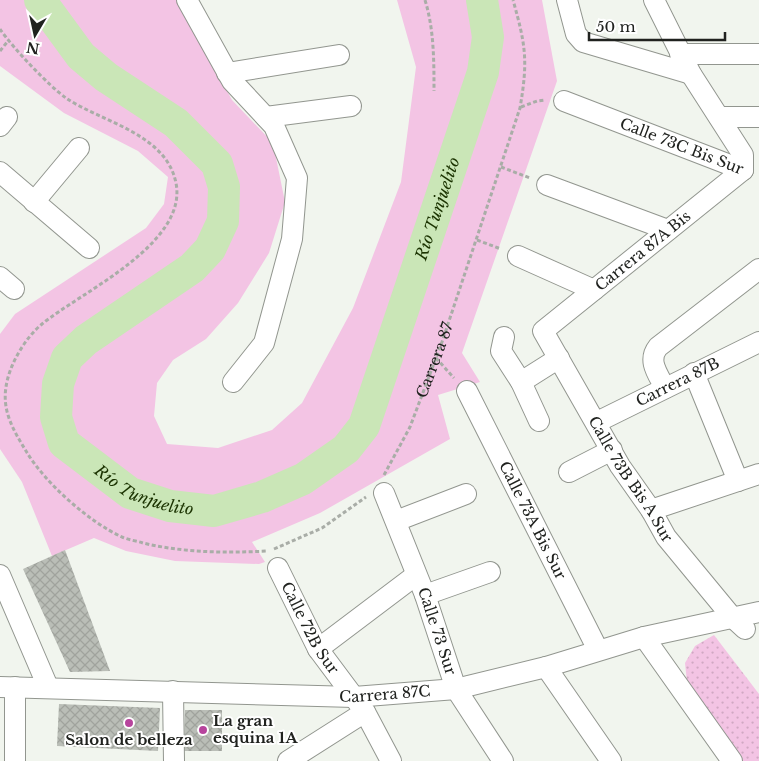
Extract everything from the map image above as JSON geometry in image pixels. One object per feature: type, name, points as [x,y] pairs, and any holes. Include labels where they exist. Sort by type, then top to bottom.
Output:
[{"type":"street","points":[[187,0],[230,77],[274,126],[297,178],[292,239],[264,343],[233,382]]},
{"type":"street","points":[[567,0],[576,34],[583,42],[691,74]]},
{"type":"street","name":"Calle 73C Bis Sur","points":[[564,101],[743,170],[743,155],[691,74],[654,0]]},
{"type":"street","points":[[680,54],[759,54]]},
{"type":"street","points":[[230,77],[339,55]]},
{"type":"street","points":[[266,117],[351,106]]},
{"type":"street","points":[[719,117],[759,117]]},
{"type":"street","points":[[34,202],[79,148]]},
{"type":"street","name":"Carrera 87A Bis","points":[[543,331],[743,170]]},
{"type":"street","points":[[0,172],[89,248]]},
{"type":"street","points":[[547,185],[668,230]]},
{"type":"street","points":[[518,256],[594,290]]},
{"type":"street","points":[[665,388],[652,361],[653,354],[658,347],[759,268]]},
{"type":"street","name":"Calle 73B Bis A Sur","points":[[543,331],[597,422],[620,466],[651,510],[666,537],[738,623]]},
{"type":"street","points":[[504,337],[501,351],[520,382],[539,421]]},
{"type":"street","name":"Carrera 87B","points":[[597,422],[759,342]]},
{"type":"street","points":[[520,382],[559,358]]},
{"type":"street","points":[[694,373],[738,481]]},
{"type":"street","name":"Calle 73A Bis Sur","points":[[467,391],[598,650]]},
{"type":"street","points":[[569,472],[612,450]]},
{"type":"street","points":[[651,510],[759,474]]},
{"type":"street","name":"Calle 73 Sur","points":[[377,490],[396,521],[425,595],[456,689],[503,761]]},
{"type":"street","points":[[396,521],[466,494]]},
{"type":"street","name":"Calle 72B Sur","points":[[273,559],[318,648],[359,705],[391,761]]},
{"type":"street","points":[[425,595],[490,572]]},
{"type":"street","points":[[0,575],[48,687]]},
{"type":"street","points":[[318,648],[416,575]]},
{"type":"street","name":"Carrera 87C","points":[[8,687],[172,691],[359,705],[456,689],[546,667],[644,636],[738,623],[759,612]]},
{"type":"street","points":[[644,636],[732,761]]},
{"type":"street","points":[[546,667],[611,761]]},
{"type":"street","points":[[8,687],[16,761]]},
{"type":"street","points":[[172,691],[174,761]]},
{"type":"street","points":[[288,761],[359,705]]},
{"type":"path","points":[[424,0],[429,13],[434,57],[434,91]]},
{"type":"path","name":"Carrera 87","points":[[273,559],[377,490],[410,427],[477,240],[520,108],[526,71],[526,46],[513,0]]},
{"type":"path","points":[[0,29],[8,41],[66,98],[127,128],[162,153],[176,182],[176,206],[160,235],[131,262],[40,325],[14,359],[6,388],[8,422],[36,468],[74,506],[123,537],[169,549],[273,559]]},
{"type":"path","points":[[0,51],[8,41]]},
{"type":"path","points":[[520,108],[537,101],[564,101]]},
{"type":"path","points":[[501,167],[547,185]]},
{"type":"path","points":[[477,240],[518,256]]},
{"type":"path","points":[[436,358],[467,391]]},
{"type":"shaded area","points":[[0,0],[177,0],[232,100],[273,143],[285,202],[269,253],[238,303],[206,339],[173,360],[157,383],[154,416],[167,444],[218,448],[272,430],[302,403],[353,308],[401,182],[416,67],[397,0],[542,0],[557,81],[462,353],[480,382],[438,395],[450,439],[320,513],[252,542],[265,562],[259,564],[175,561],[126,551],[94,538],[52,556],[22,482],[0,449],[0,334],[15,314],[146,228],[164,204],[168,177],[138,151],[64,113],[0,66]]},
{"type":"shaded area","points":[[714,635],[759,694],[759,761],[743,761],[687,682],[685,663],[695,646]]},
{"type":"building","points":[[65,550],[110,671],[70,672],[23,569]]},
{"type":"building","points":[[59,704],[160,708],[158,751],[57,746]]},
{"type":"building","name":"La gran esquina 1A","points":[[185,710],[222,710],[222,751],[184,751]]},
{"type":"waterway","name":"Río Tunjuelito","points":[[40,0],[81,56],[106,77],[176,123],[217,164],[224,187],[223,221],[210,249],[192,268],[86,340],[67,358],[58,384],[56,417],[64,443],[130,493],[170,506],[214,511],[262,497],[303,479],[346,449],[364,426],[483,72],[488,37],[482,0]]},
{"type":"place","name":"Salon de belleza","points":[[129,723]]},
{"type":"place","name":"La gran esquina 1A","points":[[203,730]]}]
